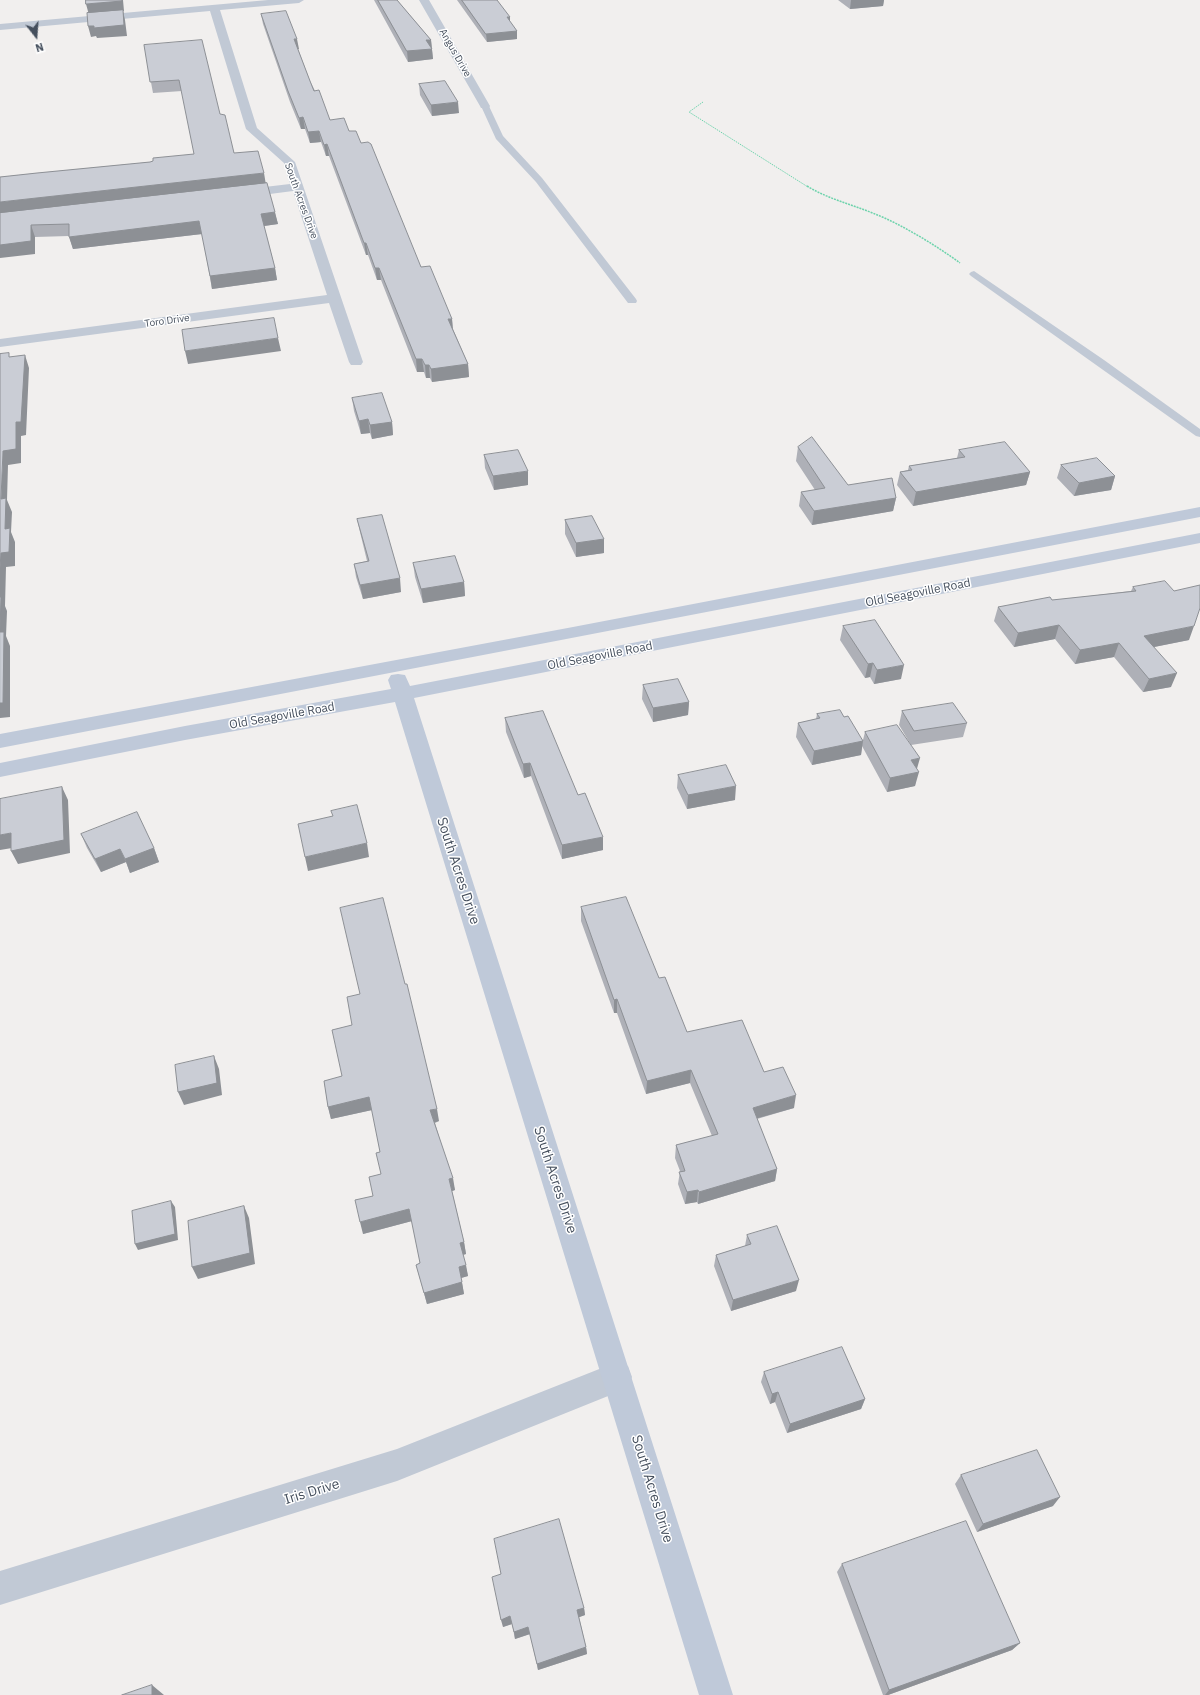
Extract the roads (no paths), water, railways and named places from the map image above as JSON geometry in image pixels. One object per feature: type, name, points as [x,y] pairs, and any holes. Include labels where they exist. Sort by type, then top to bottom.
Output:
[{"type":"main road","points":[[0,740],[573,633],[1200,512]]},
{"type":"main road","name":"Old Seagoville Road","points":[[0,770],[185,733],[402,694],[1200,538]]},
{"type":"main road","points":[[1003,550],[1022,573]]},
{"type":"main road","name":"South Acres Drive","points":[[393,666],[716,1695]]},
{"type":"street","points":[[0,26],[299,0]]},
{"type":"street","name":"Angus Drive","points":[[424,0],[485,106]]},
{"type":"street","name":"South Acres Drive","points":[[214,7],[252,129],[289,162],[356,362]]},
{"type":"street","points":[[227,195],[297,187]]},
{"type":"street","name":"Toro Drive","points":[[0,343],[334,298]]},
{"type":"street","name":"Iris Drive","points":[[0,1588],[397,1465],[617,1377]]},
{"type":"lane","points":[[485,106],[499,137],[539,180],[632,301]]},
{"type":"lane","points":[[974,274],[1200,434]]}]
